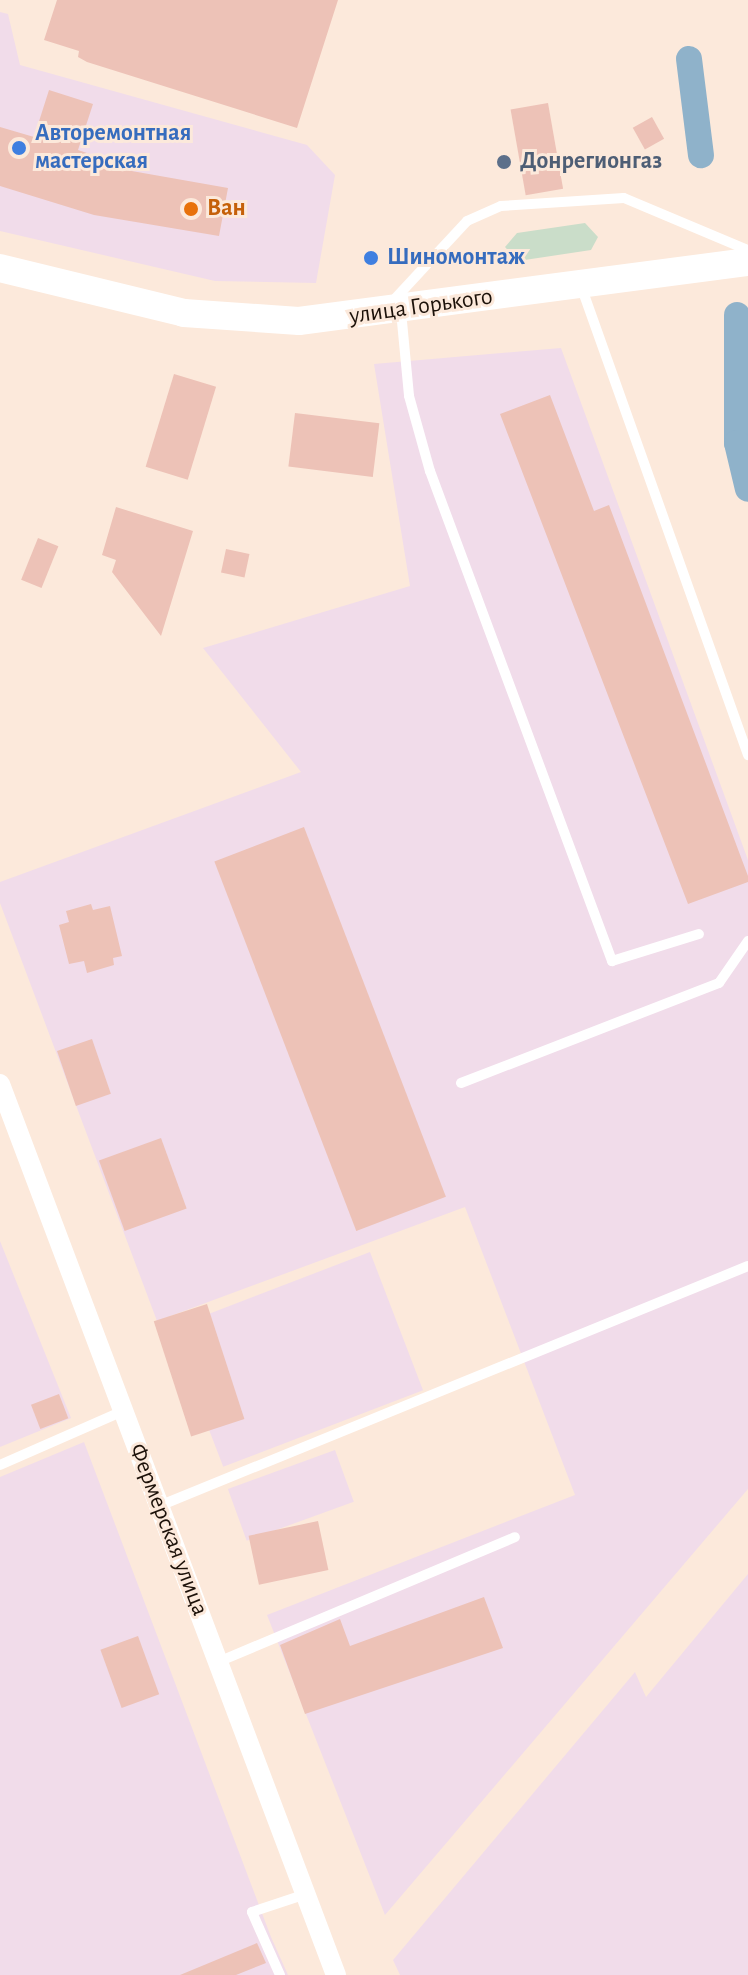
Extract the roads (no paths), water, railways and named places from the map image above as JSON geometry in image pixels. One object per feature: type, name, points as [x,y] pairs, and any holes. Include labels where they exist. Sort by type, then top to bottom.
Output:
[{"type":"main road","name":"улица Горького","points":[[0,268],[95,295],[246,320],[299,321],[393,312],[748,262]]},
{"type":"street","name":"Фермерская улица","points":[[0,1084],[336,1975]]},
{"type":"lane","points":[[699,934],[612,961],[430,471],[409,396],[393,312],[443,244],[467,221],[501,206],[624,198],[748,250]]},
{"type":"lane","points":[[581,286],[748,755]]},
{"type":"lane","points":[[461,1083],[719,983],[748,941]]},
{"type":"lane","points":[[159,1506],[748,1266]]},
{"type":"lane","points":[[0,1465],[123,1411]]},
{"type":"lane","points":[[218,1662],[515,1537]]},
{"type":"lane","points":[[280,1975],[252,1912],[306,1894]]},
{"type":"waterway","points":[[689,59],[701,155]]},
{"type":"waterway","points":[[737,315],[737,443],[748,489]]},
{"type":"place","name":"Авторемонтная мастерская","points":[[19,148]]},
{"type":"place","name":"Донрегионгаз","points":[[504,162]]},
{"type":"place","name":"Ван","points":[[191,209]]},
{"type":"place","name":"Шиномонтаж","points":[[371,258]]}]
